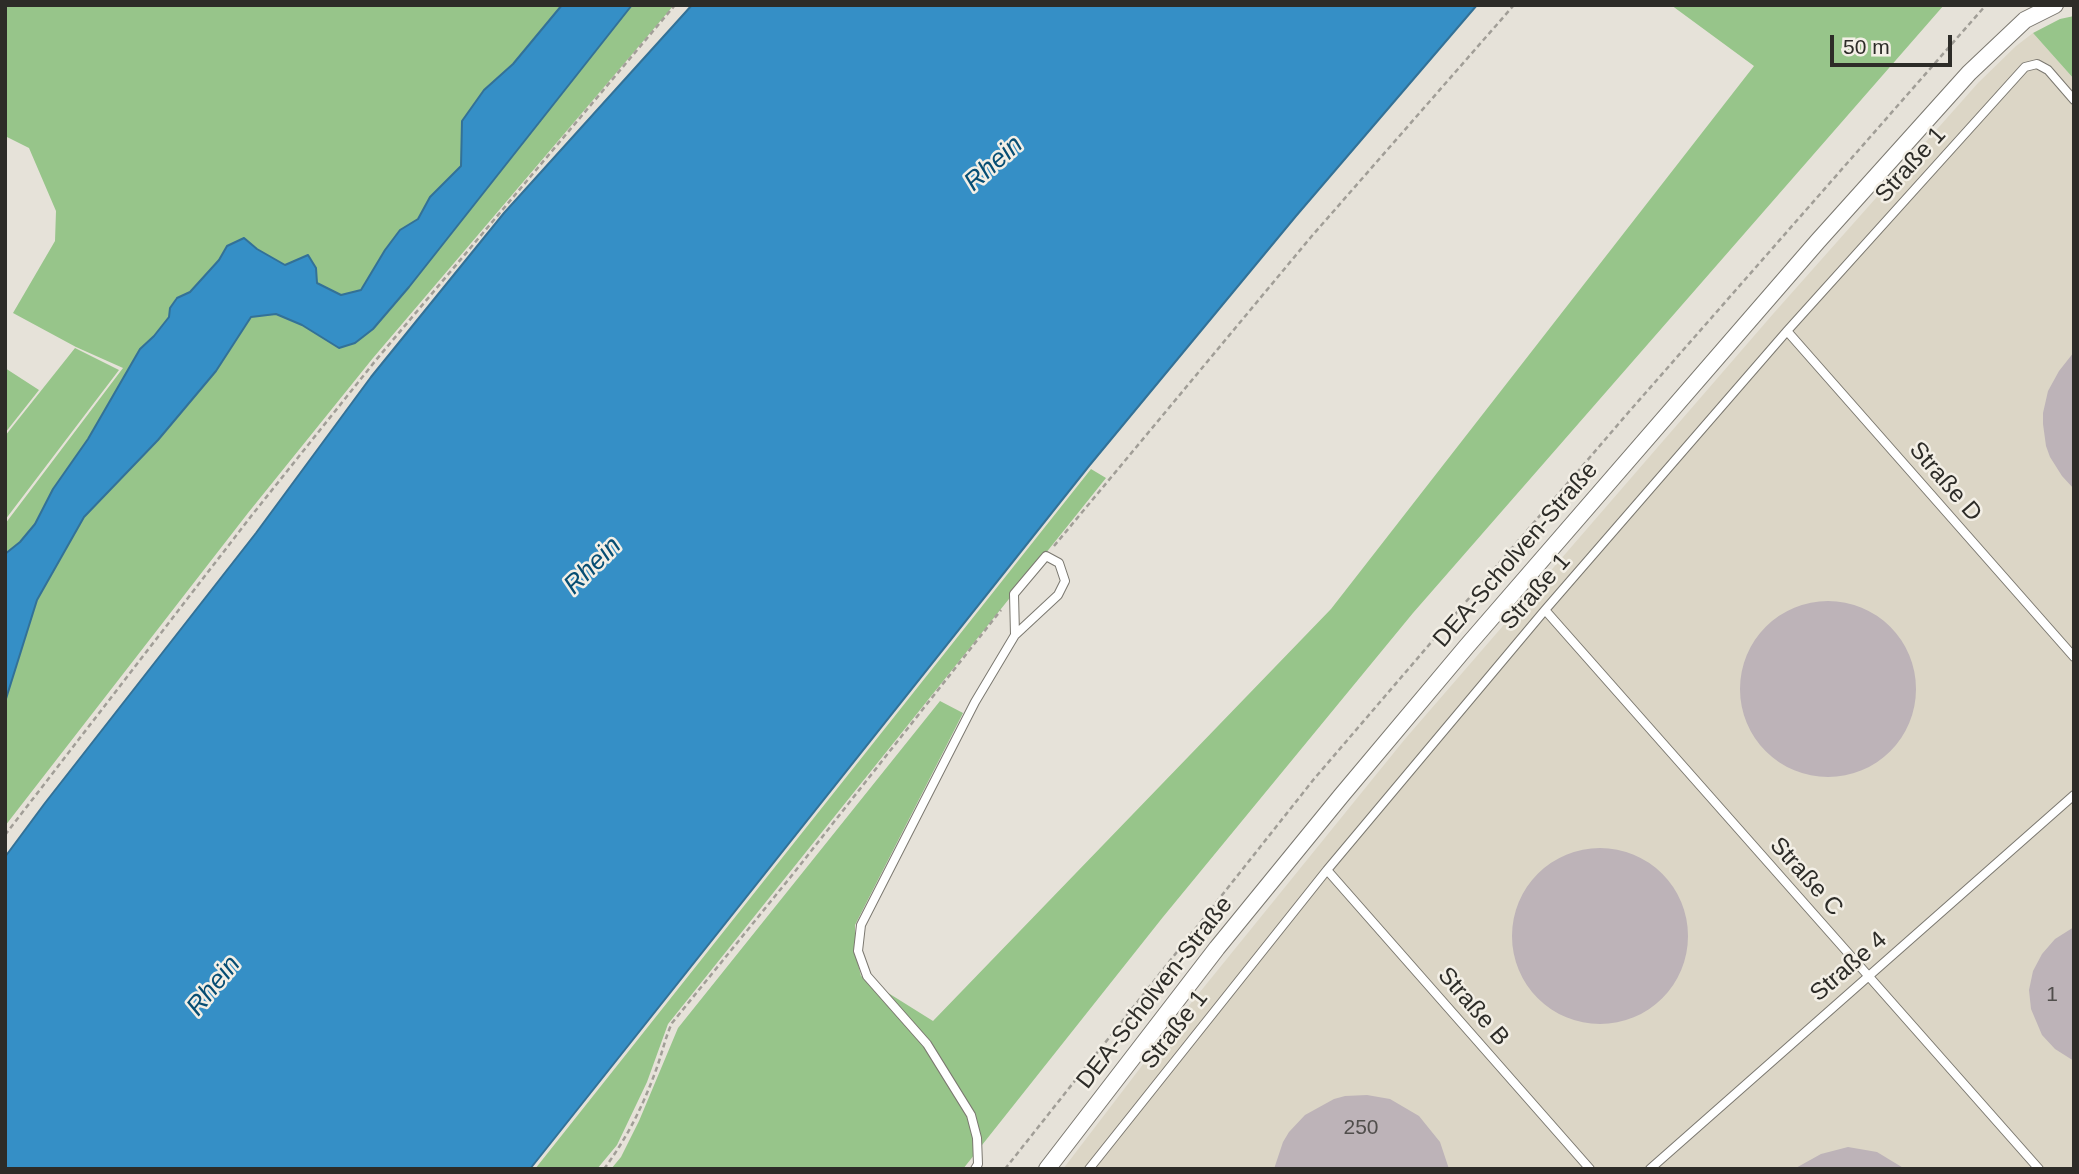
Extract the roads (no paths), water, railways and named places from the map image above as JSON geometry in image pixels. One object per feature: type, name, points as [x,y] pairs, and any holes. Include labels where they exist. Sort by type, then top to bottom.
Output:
[{"type":"street","name":"DEA-Scholven-Straße","points":[[1047,1169],[1217,948],[1341,796],[1809,251],[1969,73],[2025,20],[2055,5]]},
{"type":"lane","name":"Straße 1","points":[[1089,1169],[1327,870],[1545,610],[1787,331],[2025,67],[2037,64],[2048,70],[2074,100]]},
{"type":"lane","name":"Straße D","points":[[1787,331],[2074,657]]},
{"type":"lane","points":[[975,1169],[978,1164],[977,1138],[971,1115],[927,1044],[867,976],[858,951],[861,925],[975,702],[1015,635],[1058,595],[1065,581],[1059,563],[1046,556],[1014,594],[1015,635]]},
{"type":"lane","name":"Straße C","points":[[1545,610],[2039,1169]]},
{"type":"lane","name":"Straße 4","points":[[1650,1169],[2074,795]]},
{"type":"lane","name":"Straße B","points":[[1327,870],[1590,1169]]},
{"type":"water","points":[[562,5],[632,5],[373,329],[355,343],[339,348],[302,325],[276,314],[251,317],[216,371],[158,440],[84,517],[37,600],[5,702],[5,554],[20,542],[35,524],[53,489],[88,439],[140,349],[169,317],[170,308],[177,298],[190,292],[219,260],[227,246],[244,238],[285,265],[308,255],[316,268],[317,283],[341,295],[361,290],[400,230],[418,219],[430,197],[461,166],[462,121],[484,90],[513,64]]},
{"type":"water","name":"Rhein","points":[[692,5],[1477,5],[1296,216],[1089,466],[530,1169],[5,1169],[5,857],[256,533],[371,377],[504,213]]}]
